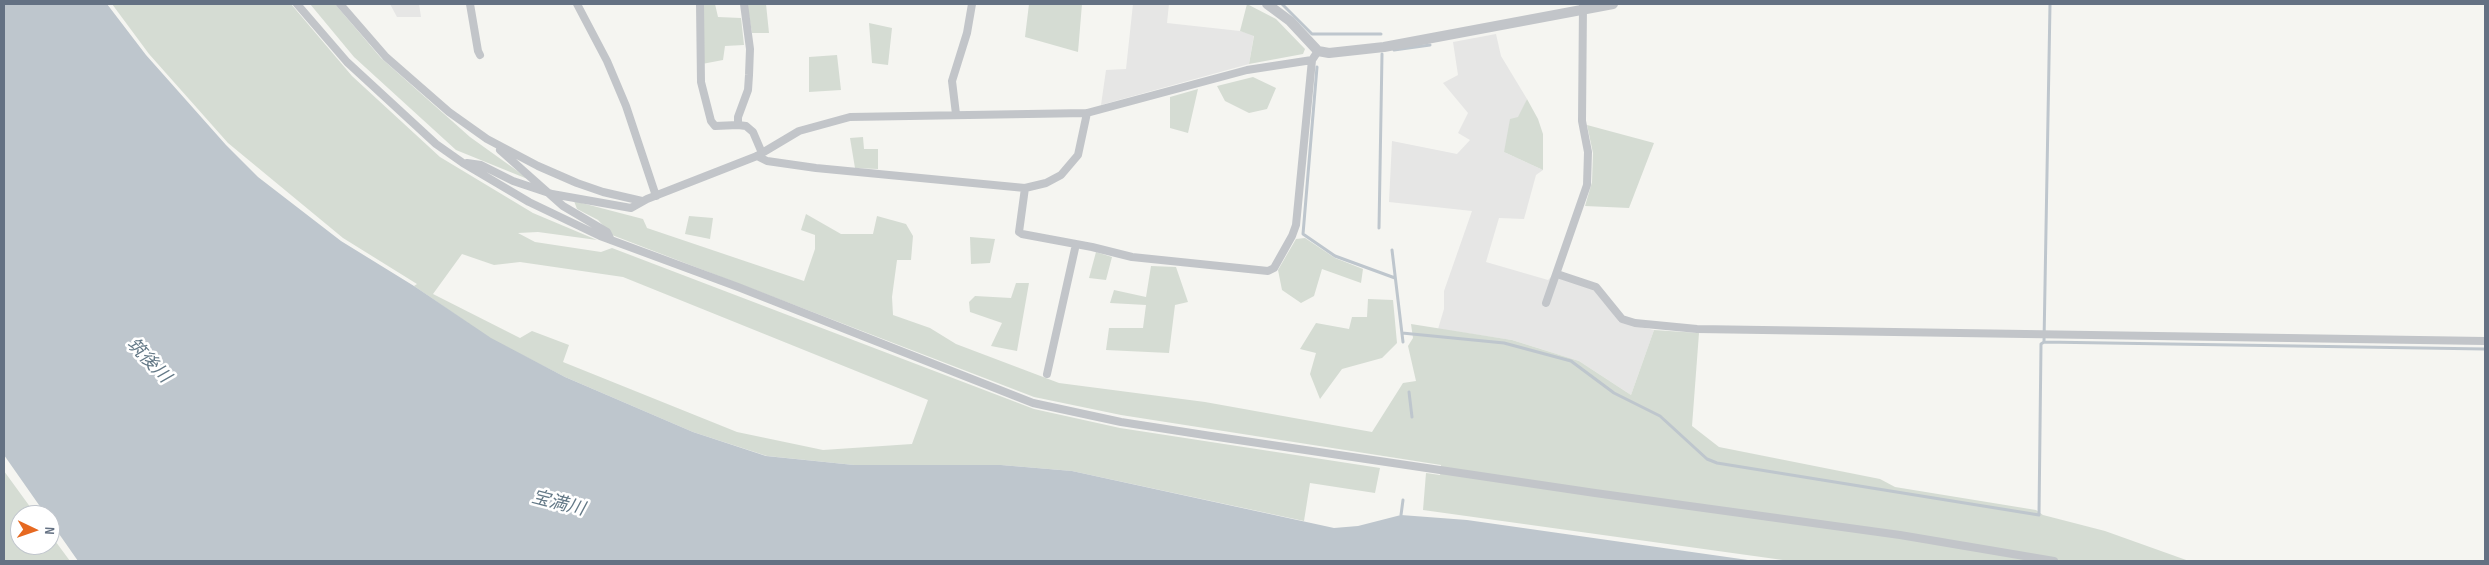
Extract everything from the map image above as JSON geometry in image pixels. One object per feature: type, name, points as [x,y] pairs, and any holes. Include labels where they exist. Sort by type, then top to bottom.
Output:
[{"type":"street","points":[[297,4],[354,68],[436,144],[463,163],[529,202],[611,240],[738,287],[1033,403],[1211,436],[1595,493],[1900,535],[2054,561]]},
{"type":"street","points":[[340,4],[394,64],[449,112],[487,138],[538,166],[578,183],[603,192],[642,202]]},
{"type":"street","points":[[470,4],[480,55]]},
{"type":"street","points":[[577,4],[607,61],[626,106],[656,196]]},
{"type":"street","points":[[700,4],[701,82],[711,121],[715,126],[746,126],[753,132],[759,154],[767,161],[816,168],[1025,188],[1046,183],[1061,175],[1078,155],[1087,113]]},
{"type":"street","points":[[738,125],[749,79],[750,49],[744,4]]},
{"type":"street","points":[[956,114],[952,81],[967,33],[972,4]]},
{"type":"street","points":[[1025,188],[1019,232],[1022,234],[1132,257],[1268,271],[1274,268],[1296,225],[1315,56],[1290,21],[1267,4]]},
{"type":"street","points":[[463,163],[481,165],[513,180],[552,194],[631,208],[759,154],[799,131],[850,117],[1087,113],[1247,70],[1315,56],[1384,47],[1583,7],[1613,4]]},
{"type":"street","points":[[1546,303],[1588,186],[1588,152],[1582,121],[1583,7]]},
{"type":"street","points":[[487,138],[552,194],[563,206],[607,232],[611,240]]},
{"type":"street","points":[[1047,374],[1076,244]]},
{"type":"street","points":[[1557,274],[1596,287],[1622,319],[1657,326],[1696,329],[2485,341]]},
{"type":"shaded area","points":[[112,4],[291,4],[352,76],[440,157],[533,213],[597,240],[538,232],[518,233],[535,242],[601,252],[612,248],[1034,409],[1120,428],[1380,468],[1375,493],[1310,483],[1304,521],[1072,471],[1001,465],[854,465],[767,456],[693,432],[565,377],[491,339],[414,286],[417,284],[343,238],[228,143],[149,54]],"holes":[[[462,254],[494,265],[520,262],[623,277],[928,400],[912,444],[823,450],[737,432],[563,362],[569,345],[532,331],[520,338],[433,294]]]},
{"type":"shaded area","points":[[310,4],[335,4],[381,58],[470,137],[530,180],[456,150],[354,57]]},
{"type":"shaded area","points":[[390,4],[419,4],[421,17],[397,17]]},
{"type":"shaded area","points":[[704,4],[715,4],[718,17],[741,18],[744,45],[725,46],[723,60],[702,64]]},
{"type":"shaded area","points":[[747,4],[766,4],[769,33],[752,33]]},
{"type":"shaded area","points":[[1029,4],[1082,4],[1078,52],[1025,37]]},
{"type":"shaded area","points":[[1133,4],[1169,4],[1167,23],[1240,31],[1254,35],[1249,64],[1101,105],[1106,70],[1126,69]]},
{"type":"shaded area","points":[[1247,4],[1276,19],[1305,49],[1303,54],[1249,64],[1254,36],[1240,31]]},
{"type":"shaded area","points":[[869,23],[892,28],[888,65],[872,63]]},
{"type":"shaded area","points":[[1496,34],[1501,56],[1527,99],[1504,152],[1543,170],[1536,175],[1524,219],[1499,218],[1486,262],[1548,280],[1552,276],[1596,289],[1619,322],[1654,330],[1631,395],[1579,361],[1512,340],[1438,329],[1444,309],[1444,291],[1472,211],[1389,202],[1392,141],[1457,154],[1470,140],[1458,133],[1468,113],[1443,83],[1458,75],[1453,42]]},
{"type":"shaded area","points":[[837,55],[841,90],[809,92],[809,57]]},
{"type":"shaded area","points":[[1253,77],[1276,88],[1267,109],[1249,113],[1225,101],[1217,86]]},
{"type":"shaded area","points":[[1198,89],[1188,133],[1170,128],[1170,97]]},
{"type":"shaded area","points":[[1527,99],[1538,119],[1543,134],[1543,170],[1504,152],[1510,119],[1518,117]]},
{"type":"shaded area","points":[[1587,125],[1654,143],[1629,208],[1585,206],[1592,182],[1593,153]]},
{"type":"shaded area","points":[[863,137],[864,149],[878,149],[878,169],[855,168],[850,138]]},
{"type":"shaded area","points":[[574,201],[643,219],[647,228],[804,281],[815,249],[815,235],[801,230],[806,214],[841,234],[873,234],[877,216],[906,224],[913,236],[911,260],[897,260],[892,297],[893,315],[930,328],[956,344],[1059,383],[1205,402],[1372,432],[1403,383],[1416,381],[1408,346],[1413,338],[1411,324],[1512,340],[1579,361],[1631,395],[1654,330],[1699,333],[1692,426],[1719,447],[1880,479],[1895,487],[2036,510],[2043,515],[2105,531],[2189,561],[1790,561],[1423,510],[1426,473],[1440,475],[1441,465],[1121,415],[1034,397],[612,235],[598,220],[577,209]]},
{"type":"shaded area","points":[[689,216],[713,218],[710,239],[685,234]]},
{"type":"shaded area","points":[[970,237],[995,239],[990,263],[971,264]]},
{"type":"shaded area","points":[[1305,238],[1335,258],[1363,269],[1361,283],[1322,269],[1314,296],[1301,303],[1282,290],[1278,270],[1296,239]]},
{"type":"shaded area","points":[[1096,252],[1112,257],[1106,280],[1089,278]]},
{"type":"shaded area","points":[[1151,266],[1176,267],[1188,302],[1175,305],[1169,353],[1106,350],[1109,328],[1143,328],[1146,305],[1110,303],[1114,290],[1146,297]]},
{"type":"shaded area","points":[[1016,283],[1029,283],[1017,351],[991,346],[1002,323],[970,312],[969,302],[975,296],[1011,298]]},
{"type":"shaded area","points":[[1368,299],[1393,300],[1397,343],[1382,358],[1342,369],[1320,399],[1310,374],[1316,353],[1300,349],[1316,323],[1349,329],[1352,317],[1367,317]]},
{"type":"shaded area","points":[[4,471],[29,505],[10,505],[10,555],[60,555],[60,548],[70,561],[4,561]]},
{"type":"water","points":[[4,4],[107,4],[146,55],[226,145],[258,177],[341,241],[414,286],[491,338],[565,377],[693,432],[766,456],[854,465],[1001,465],[1072,471],[1334,528],[1358,526],[1401,515],[1467,520],[1755,561],[78,561],[60,535],[60,505],[39,505],[4,455]]},
{"type":"waterway","points":[[1282,4],[1312,34],[1381,34]]},
{"type":"waterway","points":[[2050,4],[2044,342],[2485,349]]},
{"type":"waterway","points":[[1394,50],[1430,45]]},
{"type":"waterway","points":[[1379,228],[1382,54]]},
{"type":"waterway","points":[[1317,67],[1303,234],[1335,256],[1395,278]]},
{"type":"waterway","points":[[1392,250],[1403,342]]},
{"type":"waterway","points":[[1402,333],[1504,343],[1571,361],[1614,393],[1660,416],[1707,459],[1717,463],[2039,515],[2041,344],[2044,342]]},
{"type":"waterway","points":[[1409,392],[1412,417]]},
{"type":"waterway","points":[[1401,515],[1403,500]]},
{"type":"water label","name":"筑後川","points":[[148,361]]},
{"type":"water label","name":"宝満川","points":[[558,504]]}]
